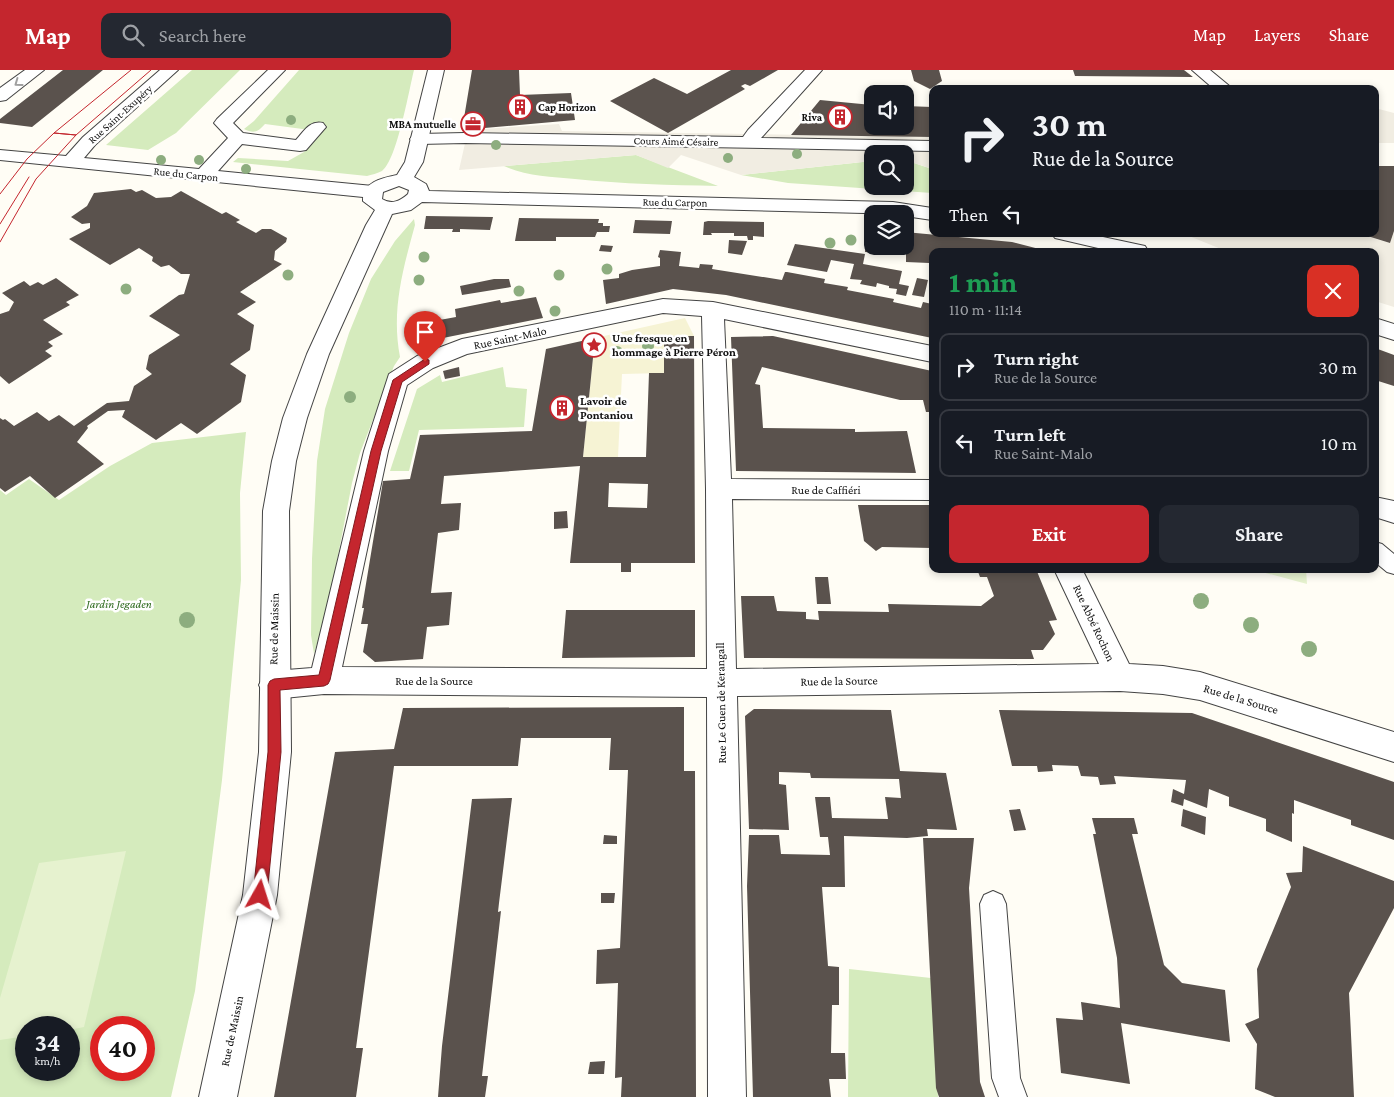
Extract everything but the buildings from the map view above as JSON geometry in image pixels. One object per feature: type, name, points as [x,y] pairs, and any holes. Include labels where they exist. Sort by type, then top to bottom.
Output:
[{"type":"street","points":[[0,96],[36,70]]},
{"type":"street","name":"Rue Saint-Exupéry","points":[[72,161],[89,141],[170,70]]},
{"type":"street","points":[[277,70],[223,123],[238,138],[300,146],[317,127]]},
{"type":"street","points":[[403,180],[414,162],[436,70]]},
{"type":"street","points":[[750,142],[754,134],[814,70]]},
{"type":"street","points":[[1200,70],[1220,85]]},
{"type":"street","points":[[203,176],[238,138]]},
{"type":"street","name":"Cours Aimé Césaire","points":[[419,139],[465,138],[929,146]]},
{"type":"street","points":[[0,174],[6,156]]},
{"type":"street","name":"Rue du Carpon","points":[[6,156],[72,161],[203,176],[379,200]]},
{"type":"street","points":[[403,180],[419,188],[417,196],[405,206],[379,200],[382,184],[403,180]]},
{"type":"street","name":"Rue du Carpon","points":[[417,196],[893,208],[929,214]]},
{"type":"street","name":"Rue de Maissin","points":[[218,1097],[260,895],[275,752],[276,511],[284,462],[296,418],[318,354],[376,225],[379,200]]},
{"type":"street","points":[[1075,237],[1125,248]]},
{"type":"street","name":"Rue Saint-Malo","points":[[324,680],[376,451],[397,380],[425,362],[462,348],[663,306],[714,309],[929,353]]},
{"type":"street","name":"Rue Le Guen de Kerangall","points":[[714,309],[719,489],[720,682],[727,1097]]},
{"type":"street","points":[[1379,327],[1394,332]]},
{"type":"street","name":"Rue de Caffiéri","points":[[719,489],[929,490]]},
{"type":"street","points":[[1379,508],[1394,512]]},
{"type":"street","name":"Rue Abbé Rochon","points":[[1070,573],[1120,677]]},
{"type":"street","name":"Rue de la Source","points":[[274,685],[324,680],[720,682],[1120,677],[1163,680],[1200,686],[1394,747]]},
{"type":"lane","points":[[1379,553],[1394,566]]},
{"type":"lane","points":[[993,904],[1006,1078],[1013,1097]]},
{"type":"shaded area","points":[[1379,109],[1394,113],[1394,143],[1379,143]]},
{"type":"shaded area","points":[[559,124],[562,131],[929,137],[929,168],[914,163],[914,145],[864,145],[864,162],[741,175],[681,155],[668,168],[636,155],[459,170],[468,130]]},
{"type":"shaded area","points":[[1394,231],[1394,307],[1379,302],[1379,248],[1219,248],[1191,237],[1370,237],[1390,243]]},
{"type":"shaded area","points":[[685,318],[694,336],[664,336],[664,373],[622,374],[618,457],[583,457],[595,338]]},
{"type":"green space","points":[[192,70],[240,70],[176,133],[148,150],[106,145]]},
{"type":"green space","points":[[299,70],[414,70],[406,108],[393,153],[382,171],[367,176],[233,162],[238,158],[288,161],[304,152],[319,133],[265,124],[256,131],[244,129],[254,121]]},
{"type":"green space","points":[[636,155],[718,186],[664,185],[557,178],[529,174],[504,166]]},
{"type":"green space","points":[[864,162],[864,188],[788,183],[741,175]]},
{"type":"green space","points":[[914,163],[929,168],[929,193],[914,192]]},
{"type":"green space","points":[[414,219],[415,225],[403,274],[398,306],[397,323],[400,357],[394,366],[360,453],[352,483],[329,602],[314,654],[311,635],[312,559],[317,461],[325,409],[349,333],[371,279],[395,241]]},
{"type":"green space","points":[[503,367],[506,387],[527,389],[524,427],[419,430],[409,471],[390,471],[417,389],[440,375],[442,382]]},
{"type":"green space","name":"Jardin Jegaden","points":[[246,432],[240,493],[241,580],[222,780],[195,991],[171,1097],[0,1097],[0,490],[6,495],[29,479],[59,500],[110,466],[152,443]]},
{"type":"green space","points":[[1266,573],[1306,573],[1307,584]]},
{"type":"green space","points":[[126,851],[84,1027],[80,1028],[80,1016],[15,1016],[15,1038],[0,1040],[0,998],[39,863]]},
{"type":"green space","points":[[849,969],[931,978],[938,1097],[848,1097]]},
{"type":"tram line","points":[[54,133],[131,70]]},
{"type":"tram line","points":[[76,135],[151,70]]},
{"type":"tram line","points":[[0,194],[27,159],[54,133]]},
{"type":"tram line","points":[[54,133],[76,135]]},
{"type":"tram line","points":[[0,242],[36,179],[76,135]]},
{"type":"tram line","points":[[0,224],[29,177]]},
{"type":"place","name":"Cap Horizon","points":[[520,107]]},
{"type":"place","name":"Riva","points":[[840,117]]},
{"type":"place","name":"MBA mutuelle","points":[[473,124]]},
{"type":"place","name":"Une fresque en hommage à Pierre Péron","points":[[594,345]]},
{"type":"place","name":"Lavoir de Pontaniou","points":[[562,408]]},
{"type":"route","points":[[260,895],[275,752],[274,685],[324,680],[376,451],[397,380],[425,362]]}]
